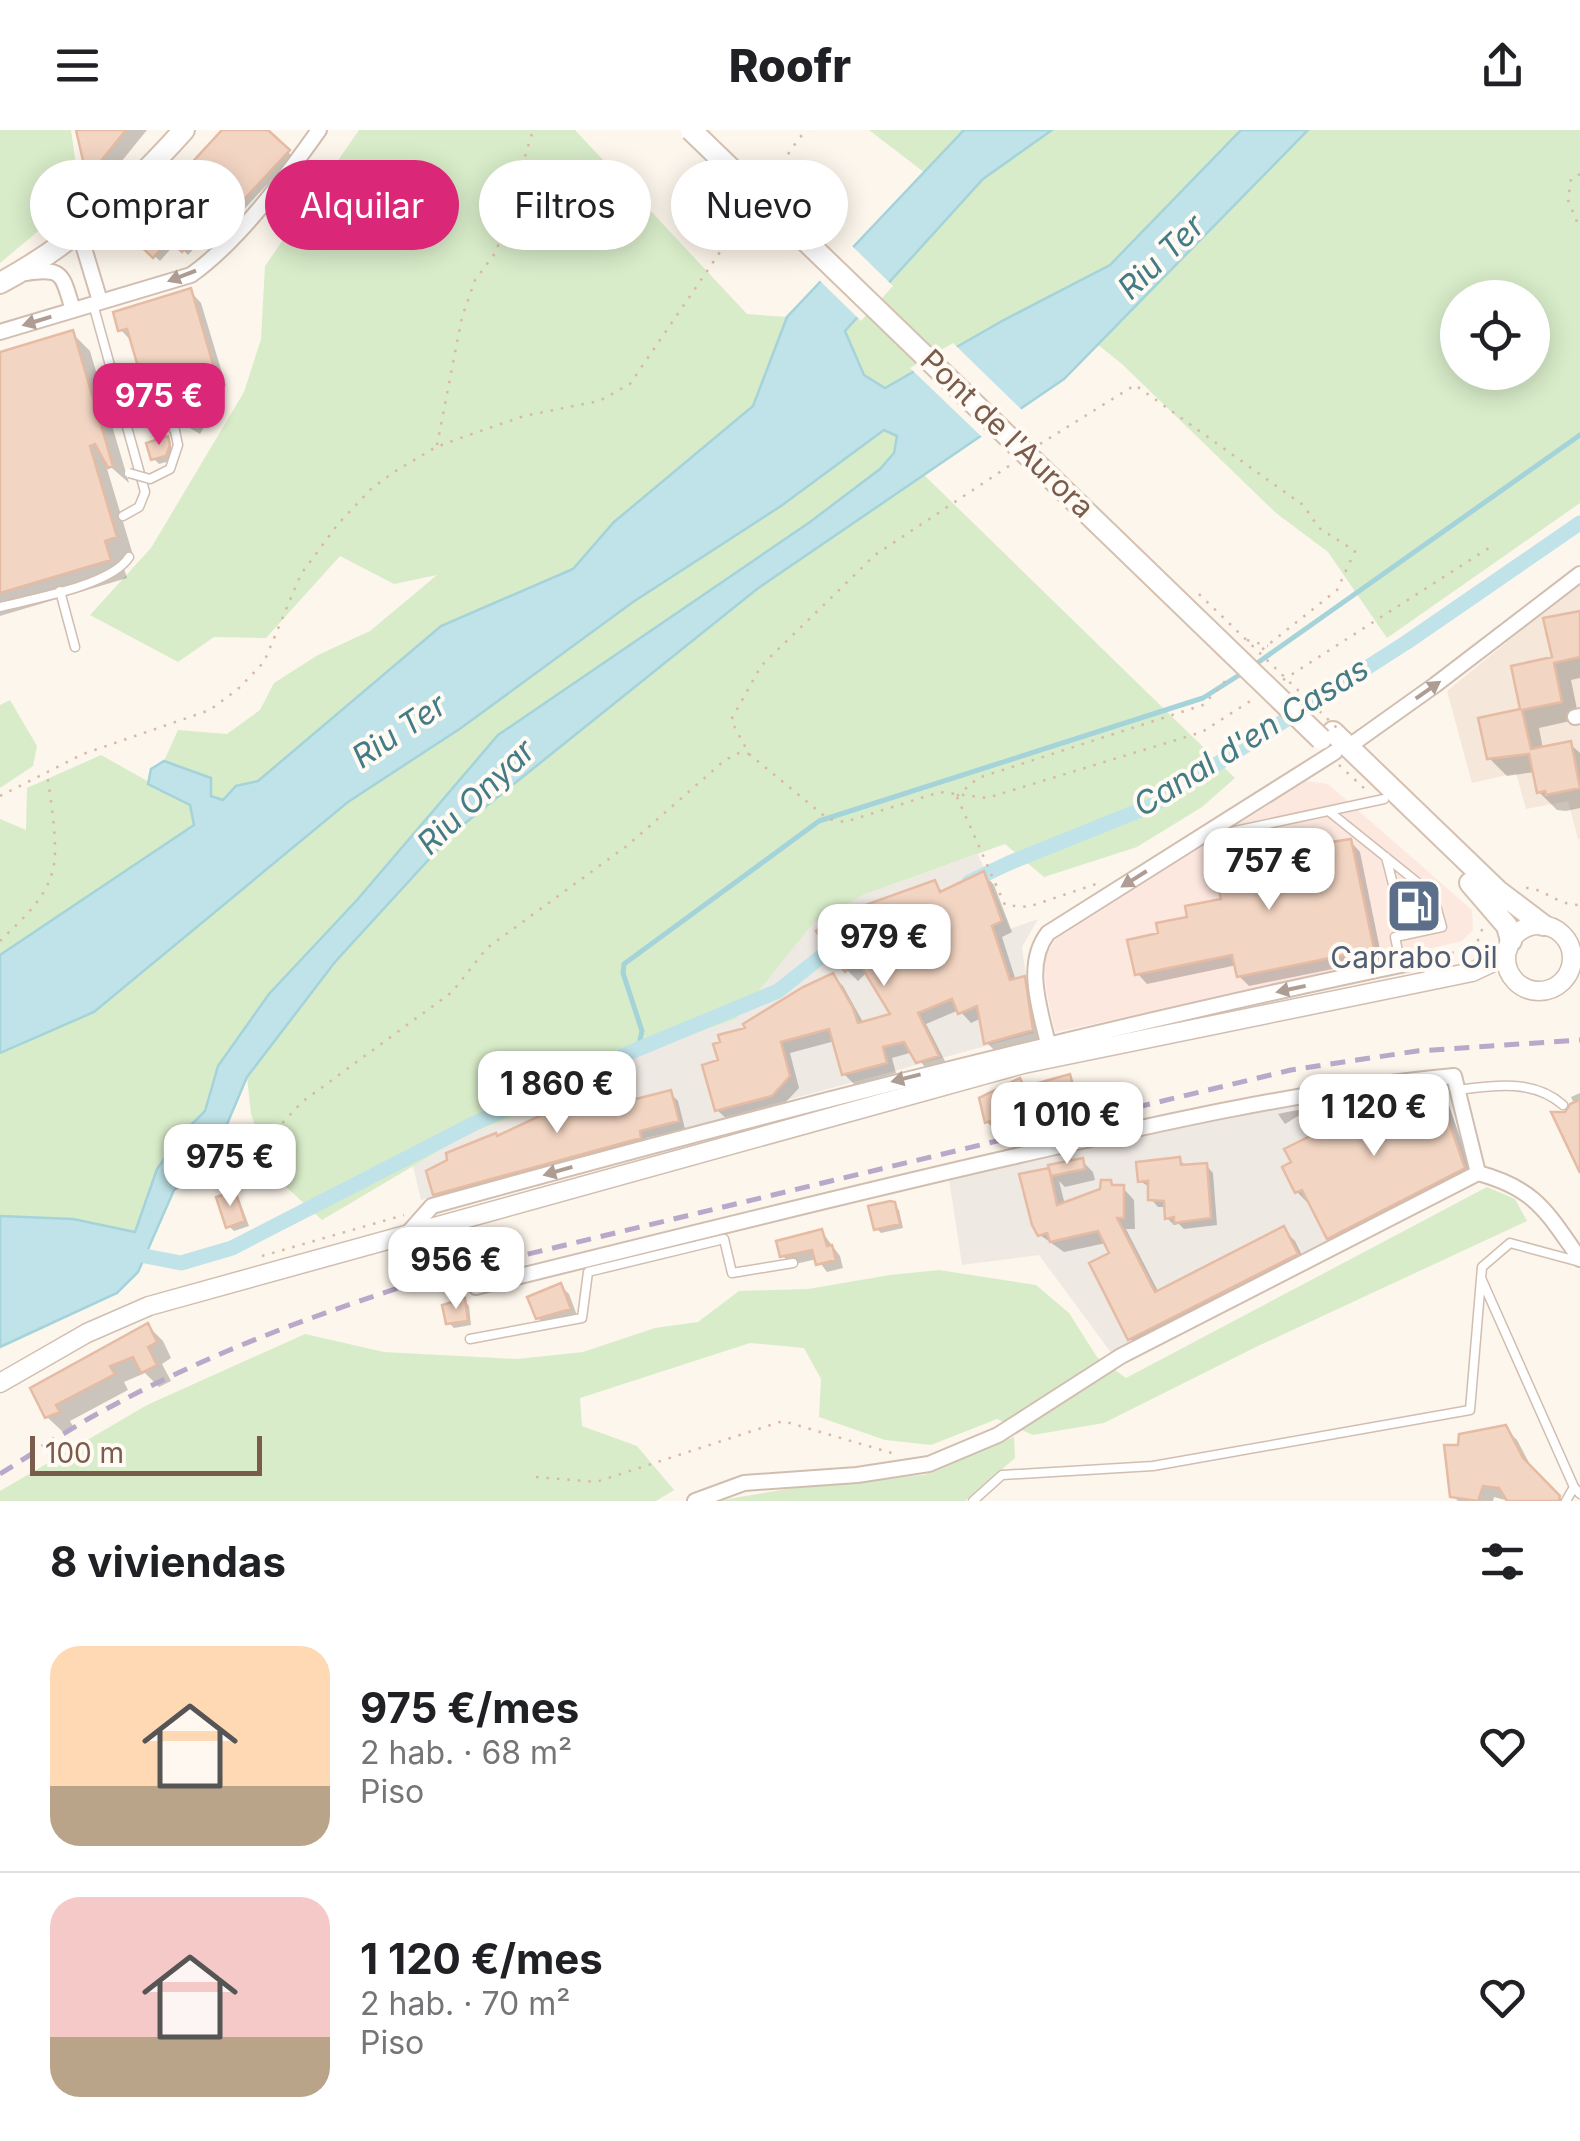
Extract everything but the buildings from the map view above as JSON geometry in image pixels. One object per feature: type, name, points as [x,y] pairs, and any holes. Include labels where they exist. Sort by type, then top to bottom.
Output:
[{"type":"main road","points":[[157,160],[184,130]]},
{"type":"main road","name":"Pont de l'Aurora","points":[[691,130],[1334,742]]},
{"type":"main road","name":"Pont de l'Aurora","points":[[709,130],[1334,742]]},
{"type":"main road","points":[[8,279],[51,250]]},
{"type":"main road","points":[[1334,742],[1384,800],[1498,901],[1562,932]]},
{"type":"main road","points":[[1334,742],[1498,901],[1510,945]]},
{"type":"street","points":[[0,332],[191,275],[267,198],[319,130]]},
{"type":"street","points":[[84,250],[97,303]]},
{"type":"street","points":[[8,279],[51,269],[58,272],[64,278],[73,310]]},
{"type":"street","points":[[1050,1051],[1034,956],[1048,934],[1197,839],[1334,742],[1435,686],[1580,574]]},
{"type":"street","points":[[1050,1051],[1472,972],[1492,963],[1528,927],[1562,932],[1575,964],[1562,982],[1546,990],[1529,989],[1515,980],[1472,972]]},
{"type":"street","points":[[1510,945],[1508,964],[1515,980]]},
{"type":"street","points":[[0,1383],[124,1315],[1050,1051],[1420,961],[1445,977]]},
{"type":"street","points":[[476,1287],[722,1233],[1220,1109],[1378,1083],[1454,1076],[1478,1173]]},
{"type":"street","points":[[695,1501],[744,1483],[857,1475],[929,1464],[998,1435],[1121,1356],[1478,1173],[1510,1182],[1542,1206],[1580,1260]]},
{"type":"lane","points":[[97,303],[145,492],[140,507],[123,516]]},
{"type":"lane","points":[[127,422],[163,412],[176,431],[178,445],[170,469],[150,478],[129,473]]},
{"type":"lane","points":[[0,607],[60,592],[123,566],[129,557]]},
{"type":"lane","points":[[60,592],[75,647]]},
{"type":"lane","points":[[1197,839],[1384,800]]},
{"type":"lane","points":[[1332,813],[1433,895],[1442,926],[1396,938],[1401,965]]},
{"type":"lane","points":[[1386,857],[1406,935]]},
{"type":"lane","points":[[1458,1090],[1502,1084],[1548,1092],[1563,1105]]},
{"type":"lane","points":[[409,1232],[431,1246],[441,1259]]},
{"type":"lane","points":[[470,1340],[582,1318],[588,1272],[722,1233],[732,1273],[793,1262]]},
{"type":"lane","points":[[973,1501],[1002,1475],[1153,1466],[1470,1410],[1482,1267],[1510,1242],[1580,1260]]},
{"type":"lane","points":[[1480,1274],[1577,1490],[1566,1501]]},
{"type":"path","points":[[436,446],[462,317],[475,280],[496,252],[534,130]]},
{"type":"path","points":[[785,160],[808,130]]},
{"type":"path","points":[[1580,174],[1571,179],[1568,200],[1580,228]]},
{"type":"path","points":[[0,796],[83,754],[210,710],[264,662],[295,584],[338,524],[372,488],[436,446],[524,416],[599,401],[630,384],[721,250]]},
{"type":"path","points":[[1041,444],[1135,385],[1304,506],[1319,528],[1355,551],[1337,590],[1255,655]]},
{"type":"path","points":[[1011,464],[875,555],[760,666],[731,720],[749,754],[828,818],[846,822],[940,792],[987,798],[1202,732],[1267,690]]},
{"type":"path","points":[[1283,680],[1495,544]]},
{"type":"path","points":[[957,796],[978,778],[1203,705],[1241,664]]},
{"type":"path","points":[[261,1146],[297,1106],[456,989],[496,941],[628,845],[725,760],[738,753],[749,754]]},
{"type":"path","points":[[0,941],[35,906],[53,872],[53,817],[47,772]]},
{"type":"path","points":[[957,796],[1006,905],[1028,907],[1094,884],[1108,894]]},
{"type":"path","points":[[1438,956],[1475,948],[1498,901],[1516,890],[1535,888],[1557,902],[1580,904]]},
{"type":"path","points":[[536,1477],[596,1482],[783,1422],[929,1464]]},
{"type":"shaded area","points":[[1580,582],[1578,839],[1568,801],[1526,809],[1516,773],[1472,783],[1447,691]]},
{"type":"shaded area","points":[[1306,781],[1328,784],[1472,910],[1473,930],[1462,941],[1055,1032],[1044,958],[1056,939]]},
{"type":"shaded area","points":[[978,854],[1010,929],[1038,919],[1022,947],[1034,1033],[421,1200],[413,1166],[464,1136],[572,1093],[649,1049],[736,1019],[814,921],[863,895]]},
{"type":"shaded area","points":[[1440,1081],[1472,1170],[1112,1354],[1039,1255],[962,1265],[949,1179],[1248,1112]]},
{"type":"green space","points":[[0,130],[71,130],[75,160],[30,160],[30,238],[0,263]]},
{"type":"green space","points":[[359,130],[575,130],[603,160],[479,160],[479,250],[651,250],[651,211],[671,233],[671,250],[687,250],[747,314],[787,317],[753,406],[614,522],[573,569],[441,626],[258,781],[236,786],[223,800],[211,796],[211,778],[164,761],[178,730],[227,734],[260,710],[274,683],[318,655],[370,631],[437,575],[394,584],[340,556],[266,638],[214,637],[178,662],[90,615],[151,548],[244,392],[261,339],[265,266],[276,250],[459,250],[459,160],[338,160]]},
{"type":"green space","points":[[869,130],[964,130],[925,173]]},
{"type":"green space","points":[[1052,130],[1241,130],[1110,265],[885,388],[864,375],[845,331],[983,179]]},
{"type":"green space","points":[[1308,130],[1580,130],[1580,503],[1387,638],[1328,552],[1276,513],[1097,344]]},
{"type":"green space","points":[[885,430],[897,436],[894,453],[881,469],[810,522],[498,735],[357,900],[269,994],[219,1066],[205,1111],[181,1135],[157,1169],[135,1233],[73,1219],[0,1216],[0,1053],[94,1012],[348,802],[461,728],[633,602],[781,506]]},
{"type":"green space","points":[[924,475],[1235,778],[1202,807],[1137,847],[1044,877],[1005,844],[863,895],[814,922],[736,1019],[649,1049],[572,1093],[464,1136],[322,1220],[271,1173],[251,1114],[247,1077],[335,962],[454,832],[757,589]]},
{"type":"green space","points":[[10,700],[37,746],[33,766],[0,788],[0,705]]},
{"type":"green space","points":[[101,755],[190,805],[194,825],[0,955],[0,819],[26,830],[27,788]]},
{"type":"green space","points":[[1487,1187],[1515,1199],[1527,1221],[1258,1346],[1104,1423],[1033,1435],[997,1419],[931,1445],[885,1440],[819,1417],[821,1379],[804,1348],[750,1343],[580,1398],[582,1426],[637,1446],[674,1490],[656,1501],[0,1501],[0,1491],[147,1405],[305,1334],[384,1352],[517,1359],[583,1352],[655,1328],[698,1322],[739,1291],[808,1289],[939,1270],[1036,1285],[1069,1313],[1097,1357],[1126,1378]]},
{"type":"green space","points":[[1014,1437],[1015,1458],[965,1501],[716,1501],[793,1488],[924,1475]]},
{"type":"water","points":[[964,130],[1052,130],[983,179],[845,331],[864,375],[885,388],[1110,265],[1241,130],[1308,130],[1064,379],[757,589],[454,832],[335,962],[247,1077],[208,1169],[174,1190],[138,1272],[117,1293],[0,1347],[0,1216],[73,1219],[135,1232],[157,1169],[181,1135],[205,1111],[218,1066],[269,994],[357,900],[498,735],[810,522],[880,469],[894,453],[897,436],[884,430],[781,506],[633,602],[461,728],[348,802],[94,1012],[0,1053],[0,955],[194,825],[190,805],[148,784],[151,769],[164,761],[211,778],[211,796],[223,800],[236,786],[258,781],[441,626],[573,569],[614,522],[753,406],[787,317]]},
{"type":"pier","points":[[848,246],[893,286],[861,321],[817,278]]},
{"type":"pier","points":[[953,343],[1024,412],[984,439],[910,368]]},
{"type":"waterway","points":[[1253,666],[1580,435]]},
{"type":"waterway","name":"Canal d'en Casas","points":[[969,882],[1153,805],[1407,642],[1580,523]]},
{"type":"waterway","points":[[638,1049],[642,1031],[623,973],[624,964],[819,821],[1203,698],[1244,672]]},
{"type":"waterway","name":"Canal d'en Casas","points":[[145,1256],[181,1263],[232,1248],[479,1121],[778,991],[827,952],[845,943]]},
{"type":"railway","points":[[0,1474],[98,1414],[229,1350],[433,1277],[1291,1070],[1417,1051],[1580,1040]]},
{"type":"place","name":"Caprabo Oil","points":[[1414,906]]},
{"type":"water label","name":"Riu Ter","points":[[1161,257]]},
{"type":"water label","name":"Riu Ter","points":[[399,731]]},
{"type":"water label","name":"Riu Onyar","points":[[476,797]]}]
